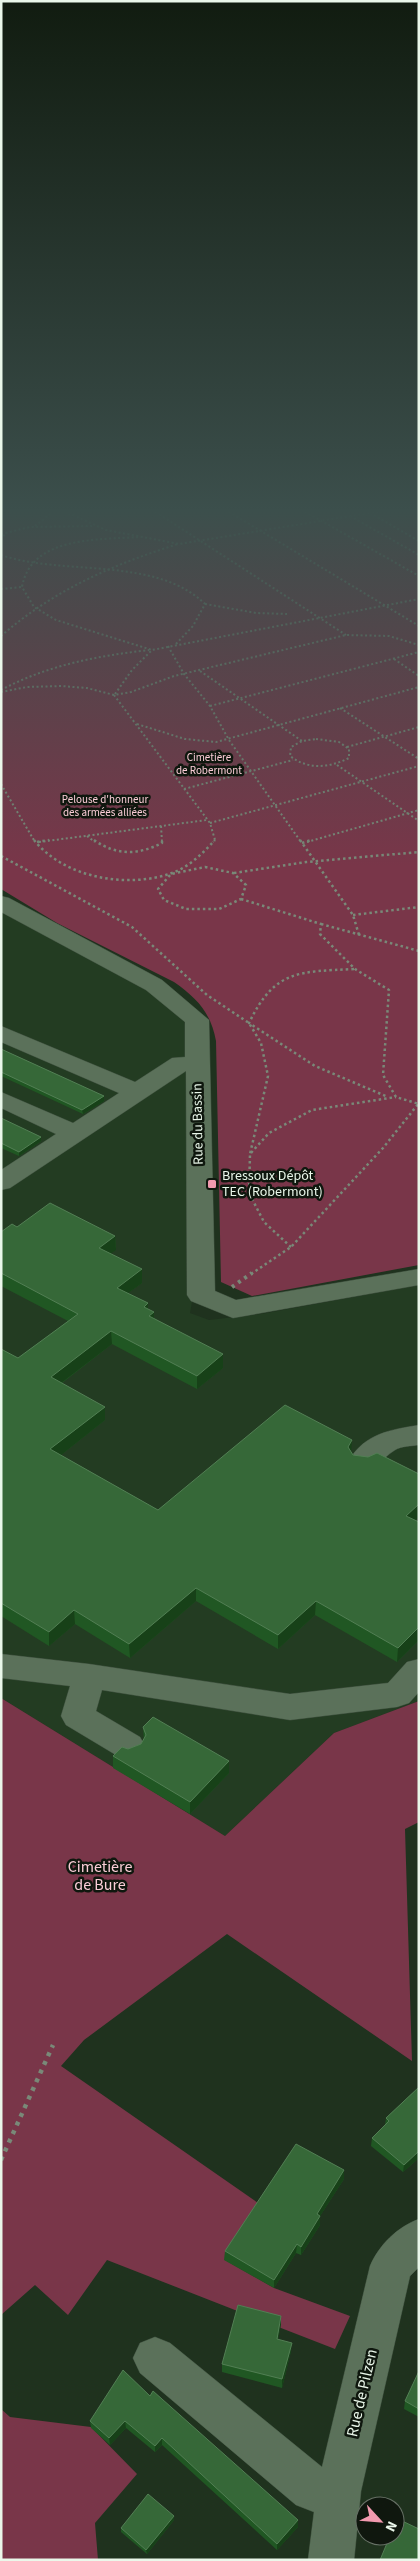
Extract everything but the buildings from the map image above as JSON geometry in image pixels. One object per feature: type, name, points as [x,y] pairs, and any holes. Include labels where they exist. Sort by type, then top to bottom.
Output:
[{"type":"street","name":"Rue du Bassin","points":[[1,903],[154,985],[197,1020],[202,1295],[213,1300]]},
{"type":"street","points":[[1,1033],[136,1092]]},
{"type":"street","points":[[4,1177],[181,1063]]},
{"type":"street","points":[[1,1099],[75,1133]]},
{"type":"street","points":[[213,1300],[233,1309],[419,1277]]},
{"type":"street","points":[[364,1460],[388,1440],[419,1435]]},
{"type":"street","points":[[1,1666],[89,1676],[290,1707],[397,1694],[419,1671]]},
{"type":"street","points":[[89,1676],[78,1716],[128,1746]]},
{"type":"street","name":"Rue de Pilzen","points":[[331,2560],[339,2491],[391,2266],[419,2238]]},
{"type":"street","points":[[155,2358],[312,2489],[339,2491]]},
{"type":"path","points":[[1,636],[12,627]]},
{"type":"path","points":[[76,627],[152,650]]},
{"type":"path","points":[[175,645],[193,627]]},
{"type":"path","points":[[1,691],[44,671],[80,660],[152,650],[274,627]]},
{"type":"path","points":[[333,627],[346,635]]},
{"type":"path","points":[[1,691],[26,687],[61,686],[87,688],[114,694],[131,692],[184,674],[346,635],[389,636],[419,644]]},
{"type":"path","points":[[168,646],[184,674],[210,706],[229,740],[353,915],[359,935]]},
{"type":"path","points":[[114,694],[132,670],[152,650]]},
{"type":"path","points":[[210,706],[419,652]]},
{"type":"path","points":[[394,658],[419,676]]},
{"type":"path","points":[[200,671],[302,741]]},
{"type":"path","points":[[136,724],[185,739],[203,742],[229,740],[277,724],[419,687]]},
{"type":"path","points":[[114,694],[210,823],[214,840],[198,859],[171,874],[158,889],[164,900],[186,909],[219,909],[242,899],[320,924],[419,951]]},
{"type":"path","points":[[340,708],[419,759]]},
{"type":"path","points":[[347,747],[419,727]]},
{"type":"path","points":[[323,740],[339,742],[349,749],[349,758],[337,765],[309,766],[294,760],[290,756],[291,747],[302,741],[323,740]]},
{"type":"path","points":[[184,789],[294,760]]},
{"type":"path","points":[[337,765],[419,821]]},
{"type":"path","points":[[210,823],[363,783],[419,766]]},
{"type":"path","points":[[1,784],[36,842],[48,856],[69,867],[96,876],[137,880],[205,868],[233,873],[314,861],[419,852]]},
{"type":"path","points":[[302,843],[419,810]]},
{"type":"path","points":[[36,842],[208,820]]},
{"type":"path","points":[[86,836],[104,848],[120,854],[138,853],[162,842],[161,826]]},
{"type":"path","points":[[233,873],[246,885],[242,899]]},
{"type":"path","points":[[353,915],[419,907]]},
{"type":"path","points":[[320,924],[320,934],[355,969],[390,990],[383,1075],[396,1097]]},
{"type":"path","points":[[355,969],[298,974],[275,984],[261,998],[249,1023],[277,1045],[310,1064],[388,1098]]},
{"type":"path","points":[[213,1300],[291,1247],[383,1148],[418,1104],[396,1097],[312,1110],[269,1133],[250,1154],[249,1193],[264,1222],[291,1247]]},
{"type":"path","points":[[1,2160],[53,2045]]},
{"type":"shaded area","points":[[1,910],[147,987],[182,1017],[187,1029],[194,1291],[190,1313],[209,1320],[261,1314],[419,1285],[419,1701],[334,1733],[225,1836],[1,1698]]},
{"type":"green space","name":"Cimetière de Robermont","points":[[1,627],[419,627],[419,1265],[252,1296],[221,1282],[216,1041],[207,1014],[190,994],[174,982],[57,923],[1,889]]},
{"type":"green space","name":"Cimetière de Bure","points":[[1,1698],[225,1836],[334,1733],[419,1701],[419,1822],[405,1829],[412,2061],[227,1934],[84,2040],[61,2066],[261,2205],[225,2260],[274,2288],[350,2316],[335,2349],[107,2260],[68,2315],[35,2285],[1,2315]]},
{"type":"green space","points":[[1,2409],[10,2417],[91,2427],[137,2474],[95,2523],[98,2560],[1,2560]]},
{"type":"place","name":"Bressoux Dépôt TEC (Robermont)","points":[[212,1184]]},
{"type":"park label","name":"Pelouse d'honneur des armées alliées","points":[[105,805]]}]
